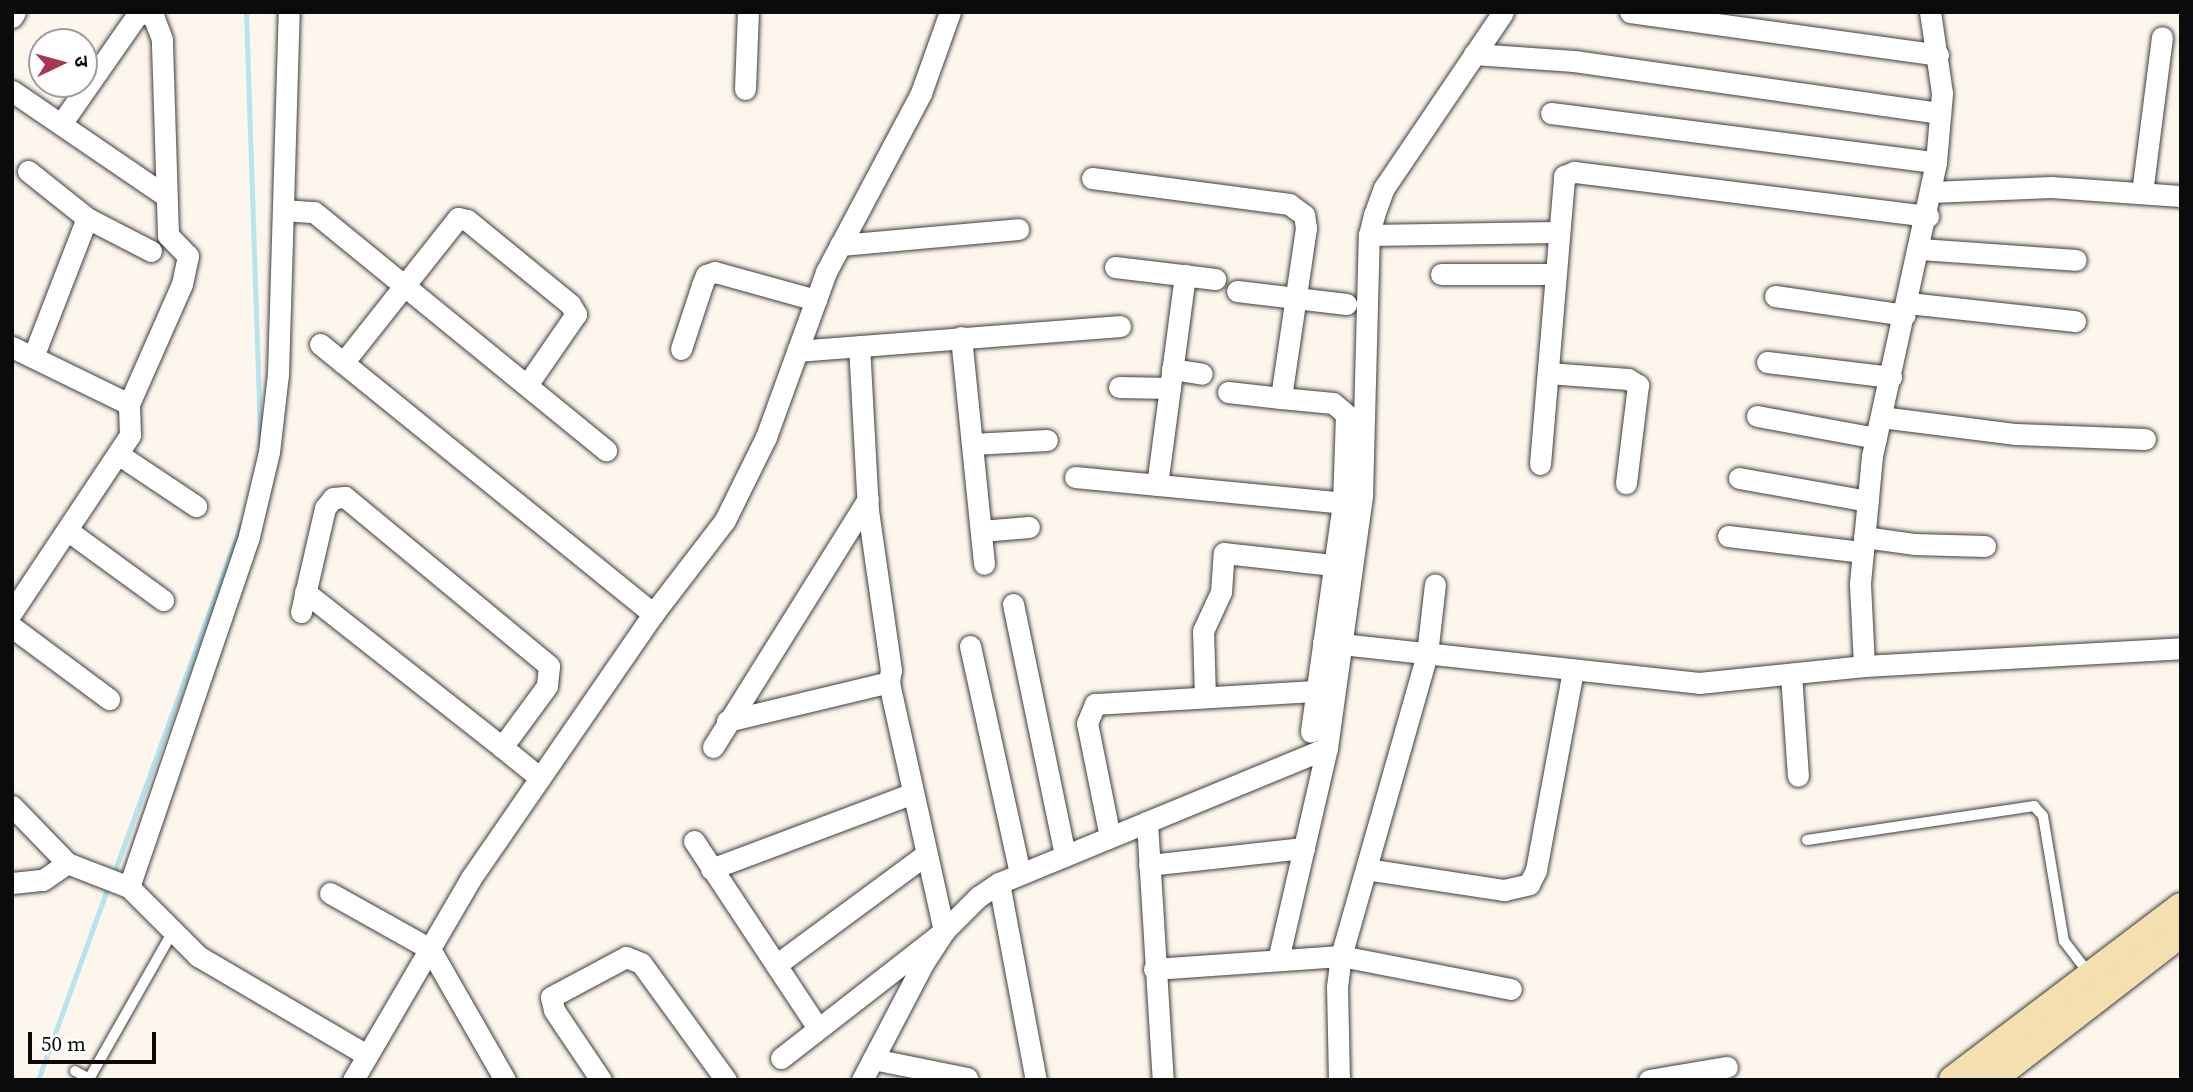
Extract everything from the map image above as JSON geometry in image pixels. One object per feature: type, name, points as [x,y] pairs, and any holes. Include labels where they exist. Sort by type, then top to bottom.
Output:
[{"type":"street","points":[[12,17],[15,12]]},
{"type":"street","points":[[61,124],[139,12]]},
{"type":"street","points":[[12,612],[130,435],[129,404],[181,284],[188,256],[168,235],[162,39],[154,18],[144,12]]},
{"type":"street","points":[[124,885],[261,495],[278,374],[289,12]]},
{"type":"street","points":[[745,89],[748,12]]},
{"type":"street","points":[[353,1080],[430,949],[540,778],[653,614],[724,520],[766,437],[816,300],[840,245],[921,93],[950,12]]},
{"type":"street","points":[[1311,732],[1317,691],[1332,643],[1362,496],[1369,235],[1384,188],[1503,12]]},
{"type":"street","points":[[1630,12],[1938,55]]},
{"type":"street","points":[[1864,666],[1864,544],[1876,438],[1928,216],[1936,162],[1940,113],[1938,55],[1930,12]]},
{"type":"street","points":[[2142,193],[2162,37]]},
{"type":"street","points":[[1475,54],[1574,61],[1940,113]]},
{"type":"street","points":[[12,91],[166,196]]},
{"type":"street","points":[[1551,113],[1936,162]]},
{"type":"street","points":[[28,172],[87,218],[151,251]]},
{"type":"street","points":[[1540,464],[1560,187],[1564,176],[1574,172],[1928,216]]},
{"type":"street","points":[[1092,178],[1298,207],[1306,228],[1281,398]]},
{"type":"street","points":[[1931,192],[2051,187],[2181,195]]},
{"type":"street","points":[[283,210],[314,212],[606,450]]},
{"type":"street","points":[[33,357],[87,218]]},
{"type":"street","points":[[343,363],[458,218],[467,220],[570,304],[576,314],[572,324],[527,385]]},
{"type":"street","points":[[840,245],[1018,229]]},
{"type":"street","points":[[1369,235],[1557,232]]},
{"type":"street","points":[[1920,249],[2076,260]]},
{"type":"street","points":[[1115,267],[1216,279]]},
{"type":"street","points":[[681,349],[706,275],[715,272],[816,300]]},
{"type":"street","points":[[1441,274],[1554,274]]},
{"type":"street","points":[[1157,485],[1185,275]]},
{"type":"street","points":[[1237,291],[1346,304]]},
{"type":"street","points":[[1775,296],[2075,321]]},
{"type":"street","points":[[797,351],[1120,326]]},
{"type":"street","points":[[961,337],[984,564]]},
{"type":"street","points":[[320,344],[653,614]]},
{"type":"street","points":[[859,346],[868,499],[891,670],[888,682],[924,856],[944,931],[862,1080]]},
{"type":"street","points":[[12,347],[129,404]]},
{"type":"street","points":[[1767,362],[1891,377]]},
{"type":"street","points":[[1548,373],[1628,379],[1638,385],[1626,483]]},
{"type":"street","points":[[1119,387],[1202,374]]},
{"type":"street","points":[[1228,392],[1333,403],[1346,414],[1343,503],[1333,565],[1326,748],[1279,960]]},
{"type":"street","points":[[1757,416],[1876,438]]},
{"type":"street","points":[[1881,417],[2016,434],[2146,439]]},
{"type":"street","points":[[972,444],[1048,440]]},
{"type":"street","points":[[118,454],[196,506]]},
{"type":"street","points":[[1075,477],[1343,503]]},
{"type":"street","points":[[1739,478],[1868,501]]},
{"type":"street","points":[[502,747],[547,686],[549,666],[345,496],[333,498],[325,508],[303,602],[502,747],[540,778]]},
{"type":"street","points":[[713,747],[727,720],[868,499]]},
{"type":"street","points":[[981,531],[1029,527]]},
{"type":"street","points":[[67,530],[163,600]]},
{"type":"street","points":[[1728,536],[1864,544],[1985,546]]},
{"type":"street","points":[[1205,697],[1203,631],[1221,592],[1224,553],[1333,565]]},
{"type":"street","points":[[1339,1080],[1336,986],[1341,956],[1427,654],[1435,584]]},
{"type":"street","points":[[1013,604],[1065,856]]},
{"type":"street","points":[[12,627],[109,699]]},
{"type":"street","points":[[1332,643],[1699,683],[1864,666],[2181,648]]},
{"type":"street","points":[[970,646],[1020,874]]},
{"type":"street","points":[[1366,869],[1504,890],[1529,884],[1536,870],[1573,671]]},
{"type":"street","points":[[1791,674],[1798,776]]},
{"type":"street","points":[[727,720],[888,682]]},
{"type":"street","points":[[1110,837],[1089,711],[1105,701],[1317,691]]},
{"type":"street","points":[[781,1058],[944,931],[999,883],[1326,748]]},
{"type":"street","points":[[711,869],[911,794]]},
{"type":"street","points":[[12,806],[74,867],[124,885],[172,933],[222,972],[367,1055]]},
{"type":"street","points":[[1147,822],[1154,969],[1163,1080]]},
{"type":"street","points":[[694,841],[818,1028]]},
{"type":"street","points":[[1149,865],[1304,848]]},
{"type":"street","points":[[776,965],[924,856]]},
{"type":"street","points":[[12,883],[43,880],[74,867]]},
{"type":"street","points":[[999,883],[1035,1080]]},
{"type":"street","points":[[330,893],[430,949],[505,1080]]},
{"type":"street","points":[[1991,1080],[2181,907]]},
{"type":"street","points":[[1953,1080],[2097,984],[2181,933]]},
{"type":"street","points":[[1154,969],[1341,956],[1511,989]]},
{"type":"street","points":[[601,1080],[554,1010],[551,997],[626,957],[641,963],[726,1080]]},
{"type":"street","points":[[873,1059],[967,1078]]},
{"type":"street","points":[[1649,1080],[1727,1067]]},
{"type":"lane","points":[[1807,840],[2034,806],[2043,816],[2064,942],[2097,984]]},
{"type":"lane","points":[[75,1071],[90,1079],[172,933]]},
{"type":"waterway","points":[[246,12],[260,443]]},
{"type":"waterway","points":[[113,875],[242,523]]},
{"type":"waterway","points":[[38,1080],[109,884]]}]
